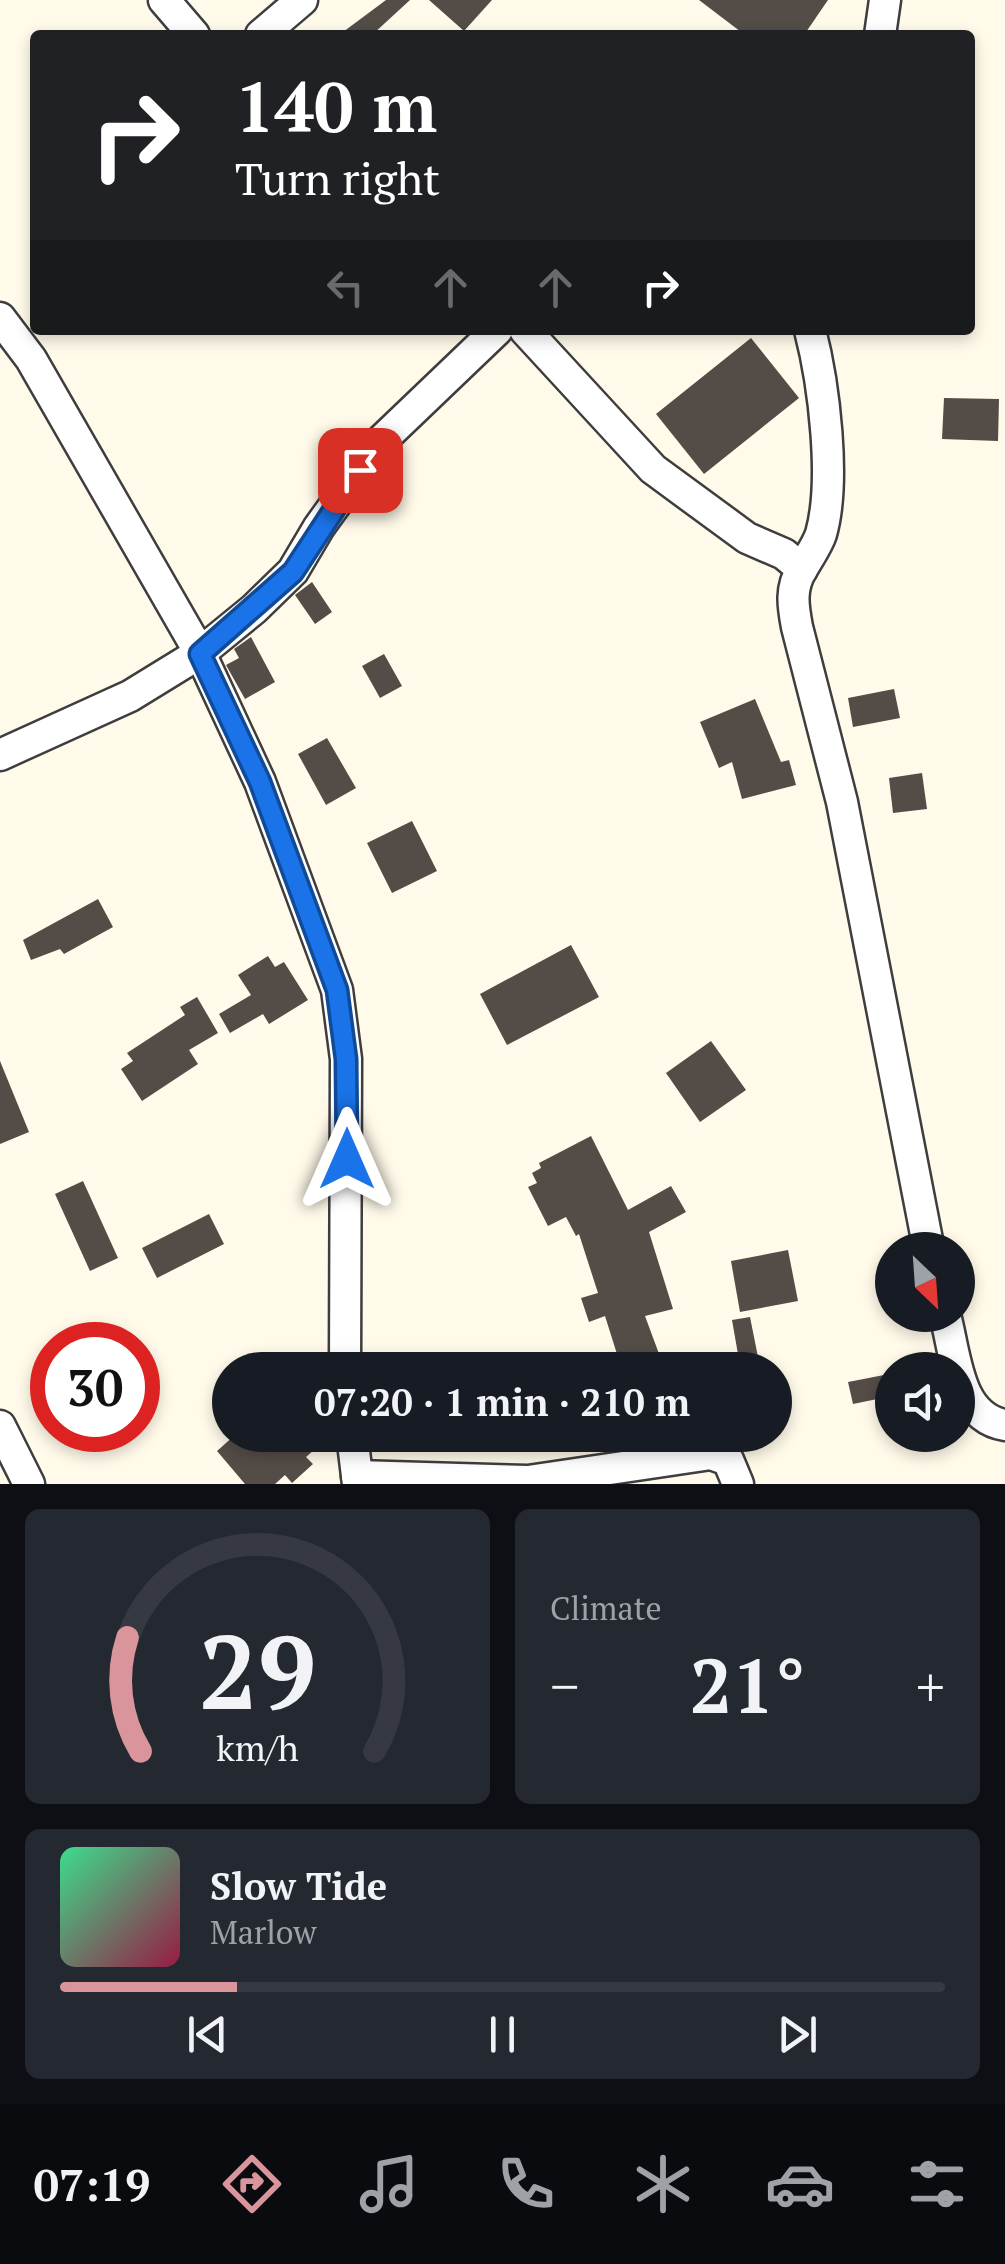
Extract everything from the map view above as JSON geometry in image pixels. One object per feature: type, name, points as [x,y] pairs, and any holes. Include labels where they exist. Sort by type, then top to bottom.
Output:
[{"type":"street","points":[[164,0],[190,30]]},
{"type":"street","points":[[267,30],[302,0]]},
{"type":"street","points":[[881,30],[884,0]]},
{"type":"street","points":[[0,318],[30,360],[200,654],[267,799],[337,990],[346,1059],[345,1352]]},
{"type":"street","points":[[0,755],[130,696],[200,654],[293,572],[319,527],[381,441],[492,335]]},
{"type":"street","points":[[530,335],[653,469],[747,538],[784,554],[802,569]]},
{"type":"street","points":[[811,335],[818,361],[826,489],[820,536],[795,580],[792,602],[842,802],[926,1232]]},
{"type":"street","points":[[949,1332],[967,1401],[982,1419],[1005,1425]]},
{"type":"street","points":[[0,1426],[29,1484]]},
{"type":"street","points":[[354,1452],[357,1480],[528,1481],[711,1454],[728,1460],[738,1484]]},
{"type":"building","points":[[386,0],[410,0],[377,30],[346,30]]},
{"type":"building","points":[[429,0],[492,0],[463,30]]},
{"type":"building","points":[[699,0],[828,0],[807,30],[738,30]]},
{"type":"building","points":[[751,338],[799,398],[704,474],[656,414]]},
{"type":"building","points":[[944,398],[999,399],[998,441],[942,439]]},
{"type":"building","points":[[312,582],[332,612],[315,624],[295,595]]},
{"type":"building","points":[[251,637],[275,682],[245,699],[226,665],[239,658],[234,649]]},
{"type":"building","points":[[384,654],[402,686],[380,698],[362,666]]},
{"type":"building","points":[[894,689],[900,718],[853,727],[848,698]]},
{"type":"building","points":[[755,699],[781,762],[789,760],[796,785],[742,799],[732,762],[719,768],[700,722]]},
{"type":"building","points":[[327,738],[356,788],[326,805],[298,754]]},
{"type":"building","points":[[922,773],[927,809],[893,813],[889,778]]},
{"type":"building","points":[[412,821],[437,871],[392,893],[367,843]]},
{"type":"building","points":[[98,899],[113,927],[64,954],[60,949],[31,960],[23,940]]},
{"type":"building","points":[[571,945],[599,997],[507,1045],[480,994]]},
{"type":"building","points":[[268,956],[275,967],[284,962],[308,1000],[269,1024],[263,1014],[230,1033],[219,1014],[251,995],[238,975]]},
{"type":"building","points":[[197,997],[218,1033],[189,1050],[198,1064],[142,1101],[121,1069],[133,1061],[127,1053],[185,1015],[180,1007]]},
{"type":"building","points":[[711,1041],[746,1090],[700,1122],[666,1073]]},
{"type":"building","points":[[0,1061],[29,1132],[0,1144]]},
{"type":"building","points":[[591,1136],[628,1210],[671,1186],[686,1212],[649,1232],[673,1309],[645,1316],[658,1352],[616,1352],[605,1316],[589,1322],[581,1298],[598,1293],[579,1234],[576,1236],[566,1217],[548,1226],[528,1187],[537,1183],[532,1173],[541,1168],[539,1163]]},
{"type":"building","points":[[83,1181],[118,1258],[90,1271],[55,1194]]},
{"type":"building","points":[[209,1214],[224,1244],[157,1278],[142,1248]]},
{"type":"building","points":[[788,1250],[798,1301],[740,1312],[731,1261]]},
{"type":"building","points":[[750,1317],[757,1352],[738,1352],[732,1320]]},
{"type":"building","points":[[875,1377],[875,1399],[853,1404],[848,1382]]},
{"type":"building","points":[[218,1452],[312,1452],[306,1457],[313,1464],[292,1483],[285,1475],[275,1484],[245,1484]]},
{"type":"route","points":[[347,1159],[346,1059],[337,990],[301,884],[260,782],[200,654],[293,572],[360,470]]}]
